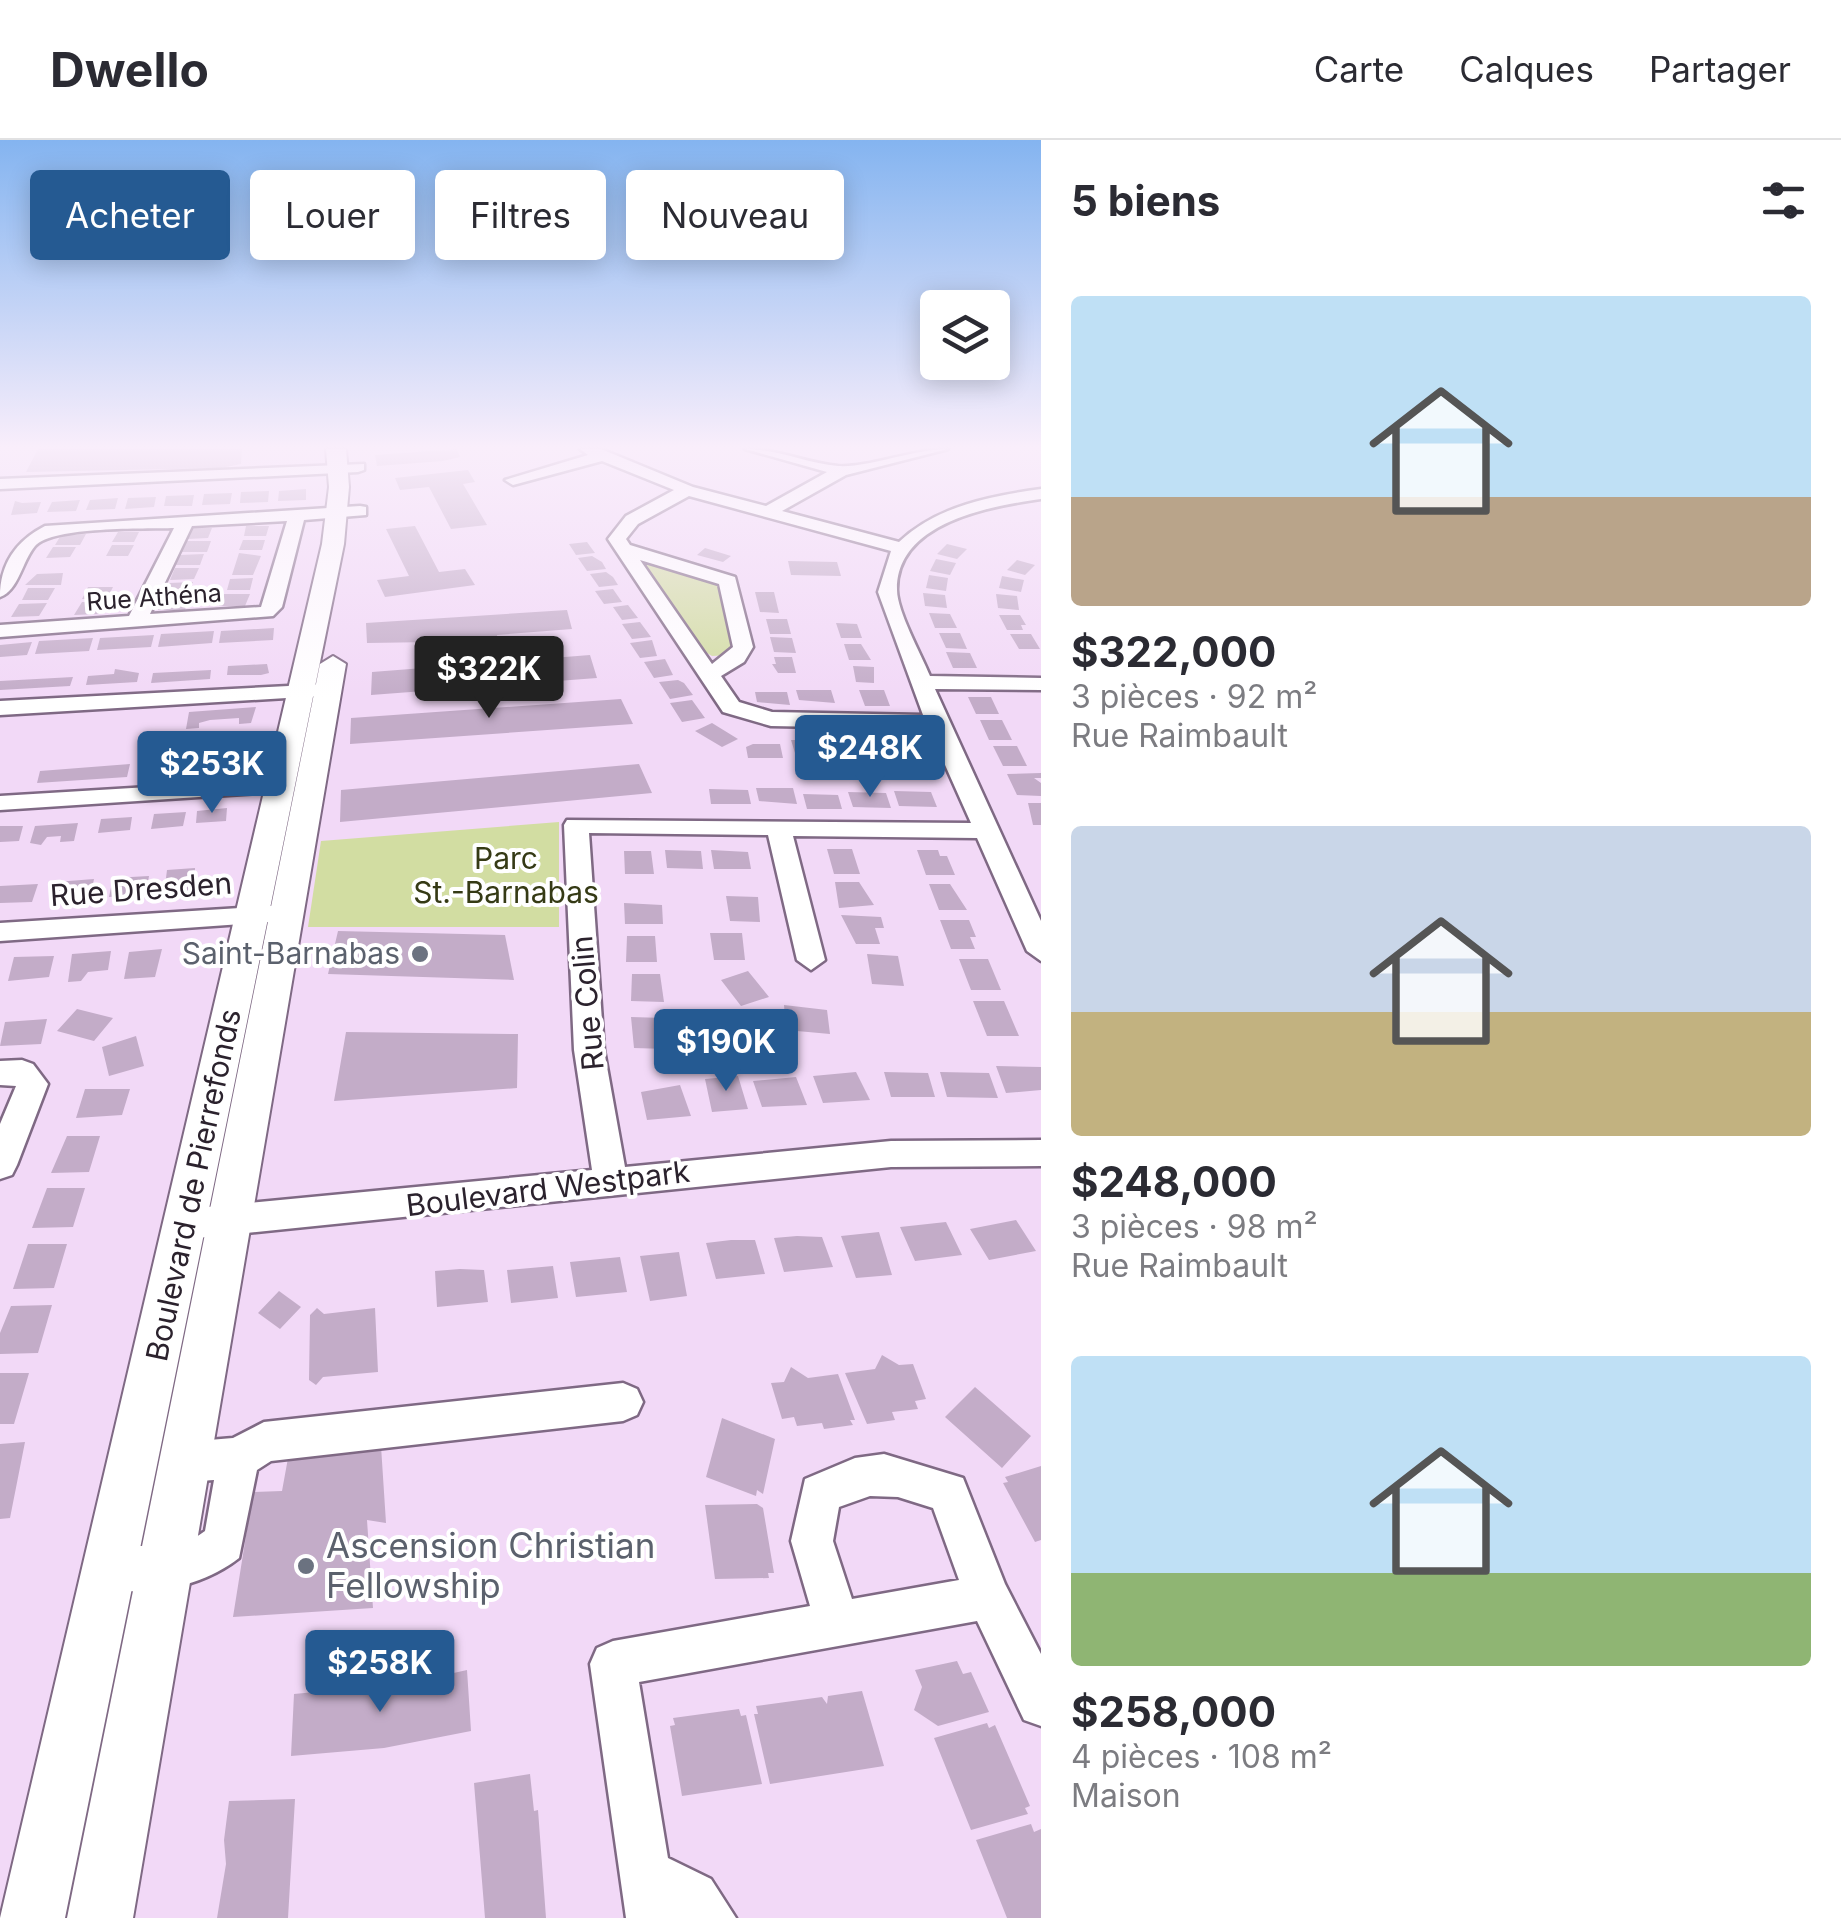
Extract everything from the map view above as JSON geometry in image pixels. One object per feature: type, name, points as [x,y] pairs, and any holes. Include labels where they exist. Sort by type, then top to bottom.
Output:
[{"type":"main road","name":"Boulevard de Pierrefonds","points":[[32,1918],[137,1568],[345,532]]},
{"type":"main road","name":"Boulevard de Pierrefonds","points":[[270,914],[281,786],[315,690]]},
{"type":"main road","name":"Boulevard de Pierrefonds","points":[[100,1918],[137,1568],[185,1462],[208,1222]]},
{"type":"street","points":[[0,590],[29,541],[47,532]]},
{"type":"street","points":[[135,624],[180,532]]},
{"type":"street","name":"Rue Athéna","points":[[0,632],[252,616],[270,611],[293,532]]},
{"type":"street","points":[[620,532],[616,539],[621,548],[732,707],[760,717],[937,722]]},
{"type":"street","points":[[842,532],[902,548]]},
{"type":"street","points":[[923,532],[902,548],[893,564],[887,598],[937,722],[1041,951]]},
{"type":"street","points":[[621,548],[711,572],[728,582],[743,647],[738,658],[709,674]]},
{"type":"street","points":[[922,682],[1041,684]]},
{"type":"street","points":[[0,708],[315,690]]},
{"type":"street","points":[[0,803],[281,786]]},
{"type":"street","name":"Rue Colin","points":[[610,1179],[589,1050],[576,825],[779,828]]},
{"type":"street","points":[[812,960],[779,828],[989,831]]},
{"type":"street","name":"Rue Dresden","points":[[0,932],[270,914]]},
{"type":"street","points":[[0,1074],[22,1072],[32,1084],[0,1165]]},
{"type":"street","name":"Boulevard Westpark","points":[[208,1222],[456,1200],[610,1179],[908,1154],[1041,1153]]},
{"type":"street","points":[[185,1462],[239,1458],[264,1442],[623,1402]]},
{"type":"street","points":[[137,1568],[204,1558],[224,1543],[239,1458]]},
{"type":"street","points":[[838,1623],[812,1541],[820,1494],[852,1476],[892,1472],[948,1493],[988,1597],[1041,1703]]},
{"type":"street","points":[[710,1918],[694,1897],[649,1896],[613,1664],[988,1597]]},
{"type":"green space","points":[[649,560],[717,584],[735,646],[731,655],[712,656],[702,650],[642,565]]},
{"type":"green space","name":"Parc St.-Barnabas","points":[[559,822],[559,927],[308,927],[321,841]]},
{"type":"building","points":[[118,532],[139,532],[134,542],[112,542]]},
{"type":"building","points":[[190,532],[210,532],[208,538],[187,539]]},
{"type":"building","points":[[245,532],[267,532],[266,536],[244,536]]},
{"type":"building","points":[[387,532],[418,532],[439,572],[465,569],[475,585],[385,597],[377,580],[409,576]]},
{"type":"building","points":[[86,534],[80,545],[55,545],[61,535]]},
{"type":"building","points":[[243,540],[265,540],[262,550],[239,550]]},
{"type":"building","points":[[186,541],[211,541],[207,552],[181,552]]},
{"type":"building","points":[[587,542],[595,553],[576,555],[569,544]]},
{"type":"building","points":[[947,544],[967,549],[957,559],[937,554]]},
{"type":"building","points":[[112,545],[134,545],[128,556],[106,556]]},
{"type":"building","points":[[53,547],[76,547],[70,557],[46,558]]},
{"type":"building","points":[[705,548],[731,556],[723,562],[697,555]]},
{"type":"building","points":[[239,553],[261,556],[253,575],[232,575]]},
{"type":"building","points":[[204,554],[200,565],[175,565],[180,555]]},
{"type":"building","points":[[592,556],[606,569],[587,571],[578,558]]},
{"type":"building","points":[[936,559],[956,563],[950,575],[930,571]]},
{"type":"building","points":[[1017,560],[1035,565],[1025,575],[1007,570]]},
{"type":"building","points":[[788,561],[837,562],[841,576],[791,575]]},
{"type":"building","points":[[175,568],[199,568],[194,579],[170,580]]},
{"type":"building","points":[[606,572],[618,585],[599,587],[590,574]]},
{"type":"building","points":[[63,573],[61,585],[25,585],[37,574]]},
{"type":"building","points":[[929,575],[948,578],[946,591],[926,588]]},
{"type":"building","points":[[1002,576],[1024,580],[1021,592],[999,588]]},
{"type":"building","points":[[253,578],[250,590],[227,590],[230,579]]},
{"type":"building","points":[[193,582],[188,594],[163,594],[169,583]]},
{"type":"building","points":[[88,587],[113,587],[107,599],[82,599]]},
{"type":"building","points":[[28,588],[55,588],[48,600],[22,600]]},
{"type":"building","points":[[613,589],[622,602],[604,604],[595,591]]},
{"type":"building","points":[[755,592],[774,592],[779,613],[760,612]]},
{"type":"building","points":[[923,593],[945,595],[947,608],[925,606]]},
{"type":"building","points":[[224,594],[250,594],[245,606],[219,606]]},
{"type":"building","points":[[996,594],[1017,596],[1019,610],[998,608]]},
{"type":"building","points":[[189,597],[185,610],[158,610],[163,598]]},
{"type":"building","points":[[82,602],[105,602],[99,614],[74,615]]},
{"type":"building","points":[[47,603],[39,616],[11,617],[19,604]]},
{"type":"building","points":[[628,605],[638,618],[622,620],[613,607]]},
{"type":"building","points":[[567,610],[572,629],[497,635],[498,641],[367,643],[366,623]]},
{"type":"building","points":[[929,613],[950,614],[957,628],[935,628]]},
{"type":"building","points":[[999,615],[1020,615],[1026,625],[1021,625],[1023,630],[1007,630]]},
{"type":"building","points":[[766,619],[787,619],[791,634],[770,634]]},
{"type":"building","points":[[640,622],[651,637],[632,639],[622,624]]},
{"type":"building","points":[[836,623],[857,624],[862,638],[841,638]]},
{"type":"building","points":[[274,628],[273,640],[219,643],[221,631]]},
{"type":"building","points":[[214,631],[212,643],[158,647],[161,634]]},
{"type":"building","points":[[939,633],[960,633],[967,649],[946,648]]},
{"type":"building","points":[[1010,634],[1031,634],[1040,649],[1019,649]]},
{"type":"building","points":[[154,635],[151,647],[97,650],[100,638]]},
{"type":"building","points":[[770,637],[792,638],[796,653],[774,652]]},
{"type":"building","points":[[93,638],[89,651],[35,654],[39,641]]},
{"type":"building","points":[[652,640],[657,656],[640,658],[630,643]]},
{"type":"building","points":[[32,642],[27,655],[0,657],[0,645]]},
{"type":"building","points":[[844,644],[861,644],[871,660],[849,660]]},
{"type":"building","points":[[946,652],[970,653],[977,668],[953,668]]},
{"type":"building","points":[[590,655],[597,678],[371,695],[372,672]]},
{"type":"building","points":[[774,657],[792,657],[796,673],[778,673],[772,664],[776,664]]},
{"type":"building","points":[[665,659],[673,675],[654,678],[644,662]]},
{"type":"building","points":[[267,664],[269,673],[227,675],[228,666]]},
{"type":"building","points":[[853,666],[874,667],[874,683],[856,682]]},
{"type":"building","points":[[115,669],[139,673],[137,682],[86,685],[88,676],[114,674]]},
{"type":"building","points":[[211,670],[210,679],[151,683],[153,673]]},
{"type":"building","points":[[73,677],[70,686],[0,690],[0,681]]},
{"type":"building","points":[[678,680],[693,695],[670,699],[659,682]]},
{"type":"building","points":[[796,690],[831,690],[835,703],[799,700]]},
{"type":"building","points":[[859,690],[884,690],[890,706],[865,706]]},
{"type":"building","points":[[755,692],[787,692],[790,705],[757,702]]},
{"type":"building","points":[[968,697],[991,697],[999,714],[976,714]]},
{"type":"building","points":[[621,699],[633,724],[350,744],[351,718]]},
{"type":"building","points":[[692,700],[705,718],[682,722],[670,703]]},
{"type":"building","points":[[256,707],[251,723],[239,724],[239,718],[210,720],[199,723],[199,728],[186,729],[189,712]]},
{"type":"building","points":[[980,720],[1002,720],[1012,740],[989,740]]},
{"type":"building","points":[[712,723],[738,739],[722,747],[695,731]]},
{"type":"building","points":[[791,740],[823,740],[826,753],[795,753]]},
{"type":"building","points":[[835,740],[868,740],[872,753],[839,753]]},
{"type":"building","points":[[780,744],[783,758],[748,758],[746,747]]},
{"type":"building","points":[[878,744],[913,744],[918,756],[882,756]]},
{"type":"building","points":[[993,746],[1017,746],[1027,766],[1003,766]]},
{"type":"building","points":[[245,757],[244,769],[146,776],[148,762]]},
{"type":"building","points":[[130,764],[127,777],[37,783],[40,771]]},
{"type":"building","points":[[639,764],[652,793],[340,822],[341,790]]},
{"type":"building","points":[[1041,773],[1041,778],[1034,778],[1041,783],[1041,796],[1017,795],[1007,774]]},
{"type":"building","points":[[756,788],[793,788],[797,804],[759,801]]},
{"type":"building","points":[[709,789],[748,790],[751,804],[711,804]]},
{"type":"building","points":[[894,791],[931,792],[937,807],[899,806]]},
{"type":"building","points":[[848,792],[886,793],[891,808],[853,807]]},
{"type":"building","points":[[803,794],[838,795],[842,809],[807,809]]},
{"type":"building","points":[[1028,803],[1041,803],[1041,825],[1033,825]]},
{"type":"building","points":[[227,808],[226,821],[196,823],[197,811]]},
{"type":"building","points":[[186,812],[183,826],[151,829],[154,814]]},
{"type":"building","points":[[132,817],[130,830],[98,833],[101,819]]},
{"type":"building","points":[[78,823],[74,841],[60,842],[61,836],[47,837],[41,845],[30,843],[35,826]]},
{"type":"building","points":[[0,826],[23,826],[19,841],[0,842]]},
{"type":"building","points":[[827,849],[852,849],[860,874],[834,874]]},
{"type":"building","points":[[665,850],[701,851],[703,869],[667,868]]},
{"type":"building","points":[[711,850],[748,852],[751,869],[714,869]]},
{"type":"building","points":[[917,850],[938,850],[940,856],[947,856],[955,875],[926,875]]},
{"type":"building","points":[[624,851],[651,851],[654,874],[625,874]]},
{"type":"building","points":[[195,868],[194,891],[164,894],[167,870]]},
{"type":"building","points":[[149,876],[146,894],[109,897],[113,878]]},
{"type":"building","points":[[94,879],[90,899],[51,901],[56,882]]},
{"type":"building","points":[[835,882],[859,882],[874,905],[839,908]]},
{"type":"building","points":[[38,884],[32,902],[0,903],[0,886]]},
{"type":"building","points":[[929,884],[950,884],[967,910],[939,910]]},
{"type":"building","points":[[726,896],[758,897],[760,922],[730,921]]},
{"type":"building","points":[[624,903],[662,905],[663,924],[625,924]]},
{"type":"building","points":[[841,915],[881,917],[884,928],[875,928],[880,944],[856,944]]},
{"type":"building","points":[[940,920],[969,920],[976,937],[970,937],[975,949],[951,949]]},
{"type":"building","name":"Saint-Barnabas","points":[[338,931],[505,935],[514,980],[328,974]]},
{"type":"building","points":[[710,933],[742,933],[745,960],[714,960]]},
{"type":"building","points":[[627,936],[655,936],[657,962],[626,962]]},
{"type":"building","points":[[162,949],[155,977],[124,979],[129,952]]},
{"type":"building","points":[[111,951],[108,970],[88,972],[81,981],[68,982],[72,954]]},
{"type":"building","points":[[867,954],[898,956],[904,986],[872,984]]},
{"type":"building","points":[[54,956],[49,977],[8,981],[14,957]]},
{"type":"building","points":[[959,959],[988,959],[1001,990],[971,990]]},
{"type":"building","points":[[748,971],[769,997],[741,1006],[721,980]]},
{"type":"building","points":[[632,974],[660,974],[664,1002],[631,1001]]},
{"type":"building","points":[[973,1001],[1004,1001],[1019,1036],[987,1036]]},
{"type":"building","points":[[784,1005],[827,1010],[830,1034],[786,1030]]},
{"type":"building","points":[[77,1009],[113,1018],[94,1041],[57,1031]]},
{"type":"building","points":[[631,1017],[664,1018],[667,1049],[634,1048]]},
{"type":"building","points":[[47,1019],[41,1044],[0,1046],[5,1022]]},
{"type":"building","points":[[346,1032],[518,1034],[517,1088],[334,1101]]},
{"type":"building","points":[[136,1036],[144,1066],[109,1076],[102,1047]]},
{"type":"building","points":[[996,1066],[1041,1067],[1041,1090],[1006,1093]]},
{"type":"building","points":[[856,1072],[870,1100],[823,1103],[813,1076]]},
{"type":"building","points":[[884,1072],[928,1073],[935,1097],[891,1097]]},
{"type":"building","points":[[940,1072],[989,1073],[998,1098],[947,1097]]},
{"type":"building","points":[[738,1076],[748,1109],[712,1112],[705,1079]]},
{"type":"building","points":[[796,1077],[807,1105],[762,1107],[753,1081]]},
{"type":"building","points":[[680,1085],[691,1116],[647,1120],[641,1092]]},
{"type":"building","points":[[85,1089],[130,1089],[122,1115],[76,1118]]},
{"type":"building","points":[[67,1136],[100,1136],[89,1172],[51,1173]]},
{"type":"building","points":[[47,1188],[85,1188],[73,1227],[32,1228]]},
{"type":"building","points":[[1016,1220],[1036,1251],[989,1260],[970,1229]]},
{"type":"building","points":[[946,1222],[962,1255],[915,1261],[900,1227]]},
{"type":"building","points":[[879,1232],[892,1275],[856,1278],[841,1236]]},
{"type":"building","points":[[822,1237],[833,1267],[784,1272],[774,1238]]},
{"type":"building","points":[[755,1240],[765,1274],[716,1279],[706,1243]]},
{"type":"building","points":[[28,1244],[67,1244],[54,1288],[13,1289]]},
{"type":"building","points":[[679,1252],[687,1296],[650,1301],[640,1256]]},
{"type":"building","points":[[620,1257],[627,1292],[576,1297],[570,1262]]},
{"type":"building","points":[[553,1266],[558,1298],[511,1303],[507,1270]]},
{"type":"building","points":[[484,1270],[488,1302],[437,1307],[435,1271]]},
{"type":"building","points":[[279,1291],[301,1307],[280,1329],[258,1313]]},
{"type":"building","points":[[52,1305],[38,1353],[0,1354],[0,1333],[11,1306]]},
{"type":"building","points":[[317,1308],[324,1314],[375,1308],[378,1372],[323,1377],[316,1385],[309,1380],[310,1315]]},
{"type":"building","points":[[882,1355],[899,1365],[913,1364],[926,1399],[915,1401],[918,1409],[892,1412],[895,1420],[867,1424],[845,1373],[875,1369]]},
{"type":"building","points":[[791,1367],[808,1378],[838,1374],[855,1420],[850,1420],[853,1425],[824,1429],[822,1423],[797,1426],[794,1417],[782,1419],[771,1383],[784,1382]]},
{"type":"building","points":[[0,1373],[29,1373],[14,1424],[0,1424]]},
{"type":"building","points":[[975,1387],[1031,1436],[1002,1468],[945,1417]]},
{"type":"building","points":[[722,1418],[775,1439],[763,1494],[757,1490],[756,1496],[706,1477]]},
{"type":"building","points":[[25,1442],[10,1518],[0,1519],[0,1444]]},
{"type":"building","name":"Ascension Christian Fellowship","points":[[381,1446],[386,1523],[367,1520],[373,1608],[233,1617],[253,1492],[282,1491],[288,1458]]},
{"type":"building","points":[[1041,1466],[1041,1540],[1035,1542],[1003,1483],[1008,1482],[1005,1477]]},
{"type":"building","points":[[757,1504],[763,1508],[774,1573],[768,1573],[769,1578],[715,1579],[705,1505]]},
{"type":"building","points":[[957,1661],[963,1674],[971,1672],[989,1712],[938,1726],[914,1710],[922,1687],[915,1670]]},
{"type":"building","points":[[467,1670],[471,1731],[384,1748],[291,1756],[294,1694],[409,1683]]},
{"type":"building","points":[[862,1691],[884,1766],[770,1784],[754,1714],[758,1714],[756,1706],[822,1697],[827,1704],[828,1696]]},
{"type":"building","points":[[739,1709],[741,1716],[746,1715],[762,1784],[682,1796],[670,1726],[675,1725],[673,1718]]},
{"type":"building","points":[[987,1723],[989,1728],[995,1725],[1030,1806],[1025,1808],[1028,1814],[971,1830],[934,1738]]},
{"type":"building","points":[[530,1774],[534,1811],[538,1810],[546,1918],[485,1918],[474,1783]]},
{"type":"building","points":[[295,1799],[288,1918],[217,1918],[226,1864],[224,1840],[229,1801]]},
{"type":"building","points":[[1031,1824],[1034,1832],[1041,1829],[1041,1918],[1007,1918],[976,1840]]},
{"type":"place","name":"Saint-Barnabas","points":[[420,954]]},
{"type":"place","name":"Ascension Christian Fellowship","points":[[306,1566]]}]
